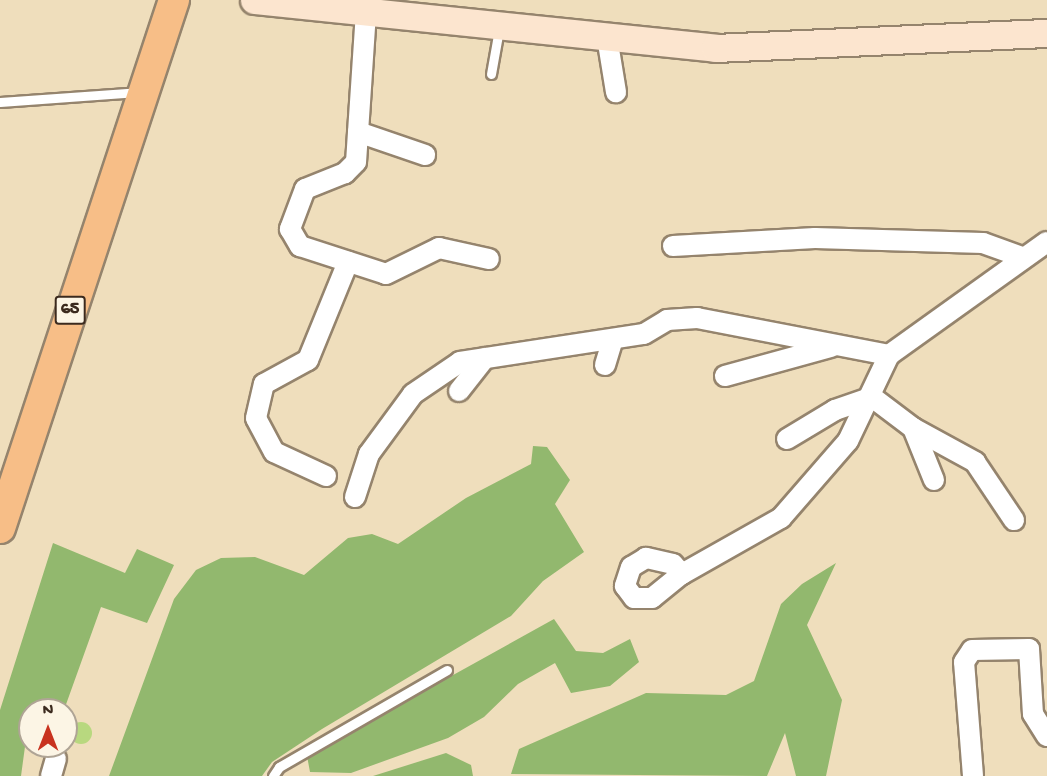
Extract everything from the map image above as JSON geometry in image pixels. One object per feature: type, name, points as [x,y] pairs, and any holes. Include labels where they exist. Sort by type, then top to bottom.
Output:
[{"type":"main road","name":"65","points":[[0,528],[140,92],[174,0]]},
{"type":"street","points":[[255,0],[383,9],[499,27],[715,48],[1047,33]]},
{"type":"street","points":[[383,9],[358,132],[356,162],[345,173],[305,189],[290,229],[300,246],[386,274],[440,248],[489,259]]},
{"type":"street","points":[[607,38],[616,92]]},
{"type":"street","points":[[358,132],[425,155]]},
{"type":"street","points":[[673,246],[849,239],[983,243],[1022,257]]},
{"type":"street","points":[[682,574],[781,518],[849,441],[872,397],[889,355],[1022,257],[1047,242]]},
{"type":"street","points":[[326,476],[274,452],[256,418],[264,384],[309,360],[348,262]]},
{"type":"street","points":[[355,496],[369,454],[413,394],[460,362],[644,334],[667,320],[698,318],[889,355]]},
{"type":"street","points":[[605,365],[614,339]]},
{"type":"street","points":[[725,376],[837,346]]},
{"type":"street","points":[[459,391],[485,358]]},
{"type":"street","points":[[872,397],[913,428],[975,462],[1014,520]]},
{"type":"street","points":[[787,439],[835,410],[872,397]]},
{"type":"street","points":[[913,428],[934,480]]},
{"type":"street","points":[[973,776],[964,662],[972,650],[1029,650],[1033,714],[1047,736]]},
{"type":"lane","points":[[491,74],[499,27]]},
{"type":"lane","points":[[0,102],[140,92]]},
{"type":"lane","points":[[273,776],[288,761],[447,670]]},
{"type":"green space","points":[[533,446],[547,447],[570,480],[555,504],[584,552],[543,581],[511,616],[322,729],[272,762],[262,776],[109,776],[174,599],[196,570],[221,558],[255,557],[304,575],[348,538],[372,534],[398,544],[466,498],[531,464]]},
{"type":"green space","points":[[53,543],[125,573],[137,549],[174,565],[147,623],[101,607],[68,698],[18,698],[18,758],[23,758],[21,776],[0,776],[0,710]]},
{"type":"green space","points":[[836,563],[807,625],[842,700],[826,776],[796,776],[785,733],[767,776],[511,774],[519,749],[646,693],[726,695],[754,681],[781,604],[802,584]]},
{"type":"green space","points":[[554,619],[576,651],[603,653],[630,639],[639,662],[610,686],[571,693],[555,663],[518,684],[484,717],[448,738],[351,773],[310,772],[307,756]]},
{"type":"green space","points":[[78,723],[85,723],[91,729],[89,741],[78,743]]},
{"type":"green space","points":[[446,753],[471,765],[473,776],[373,776]]}]
